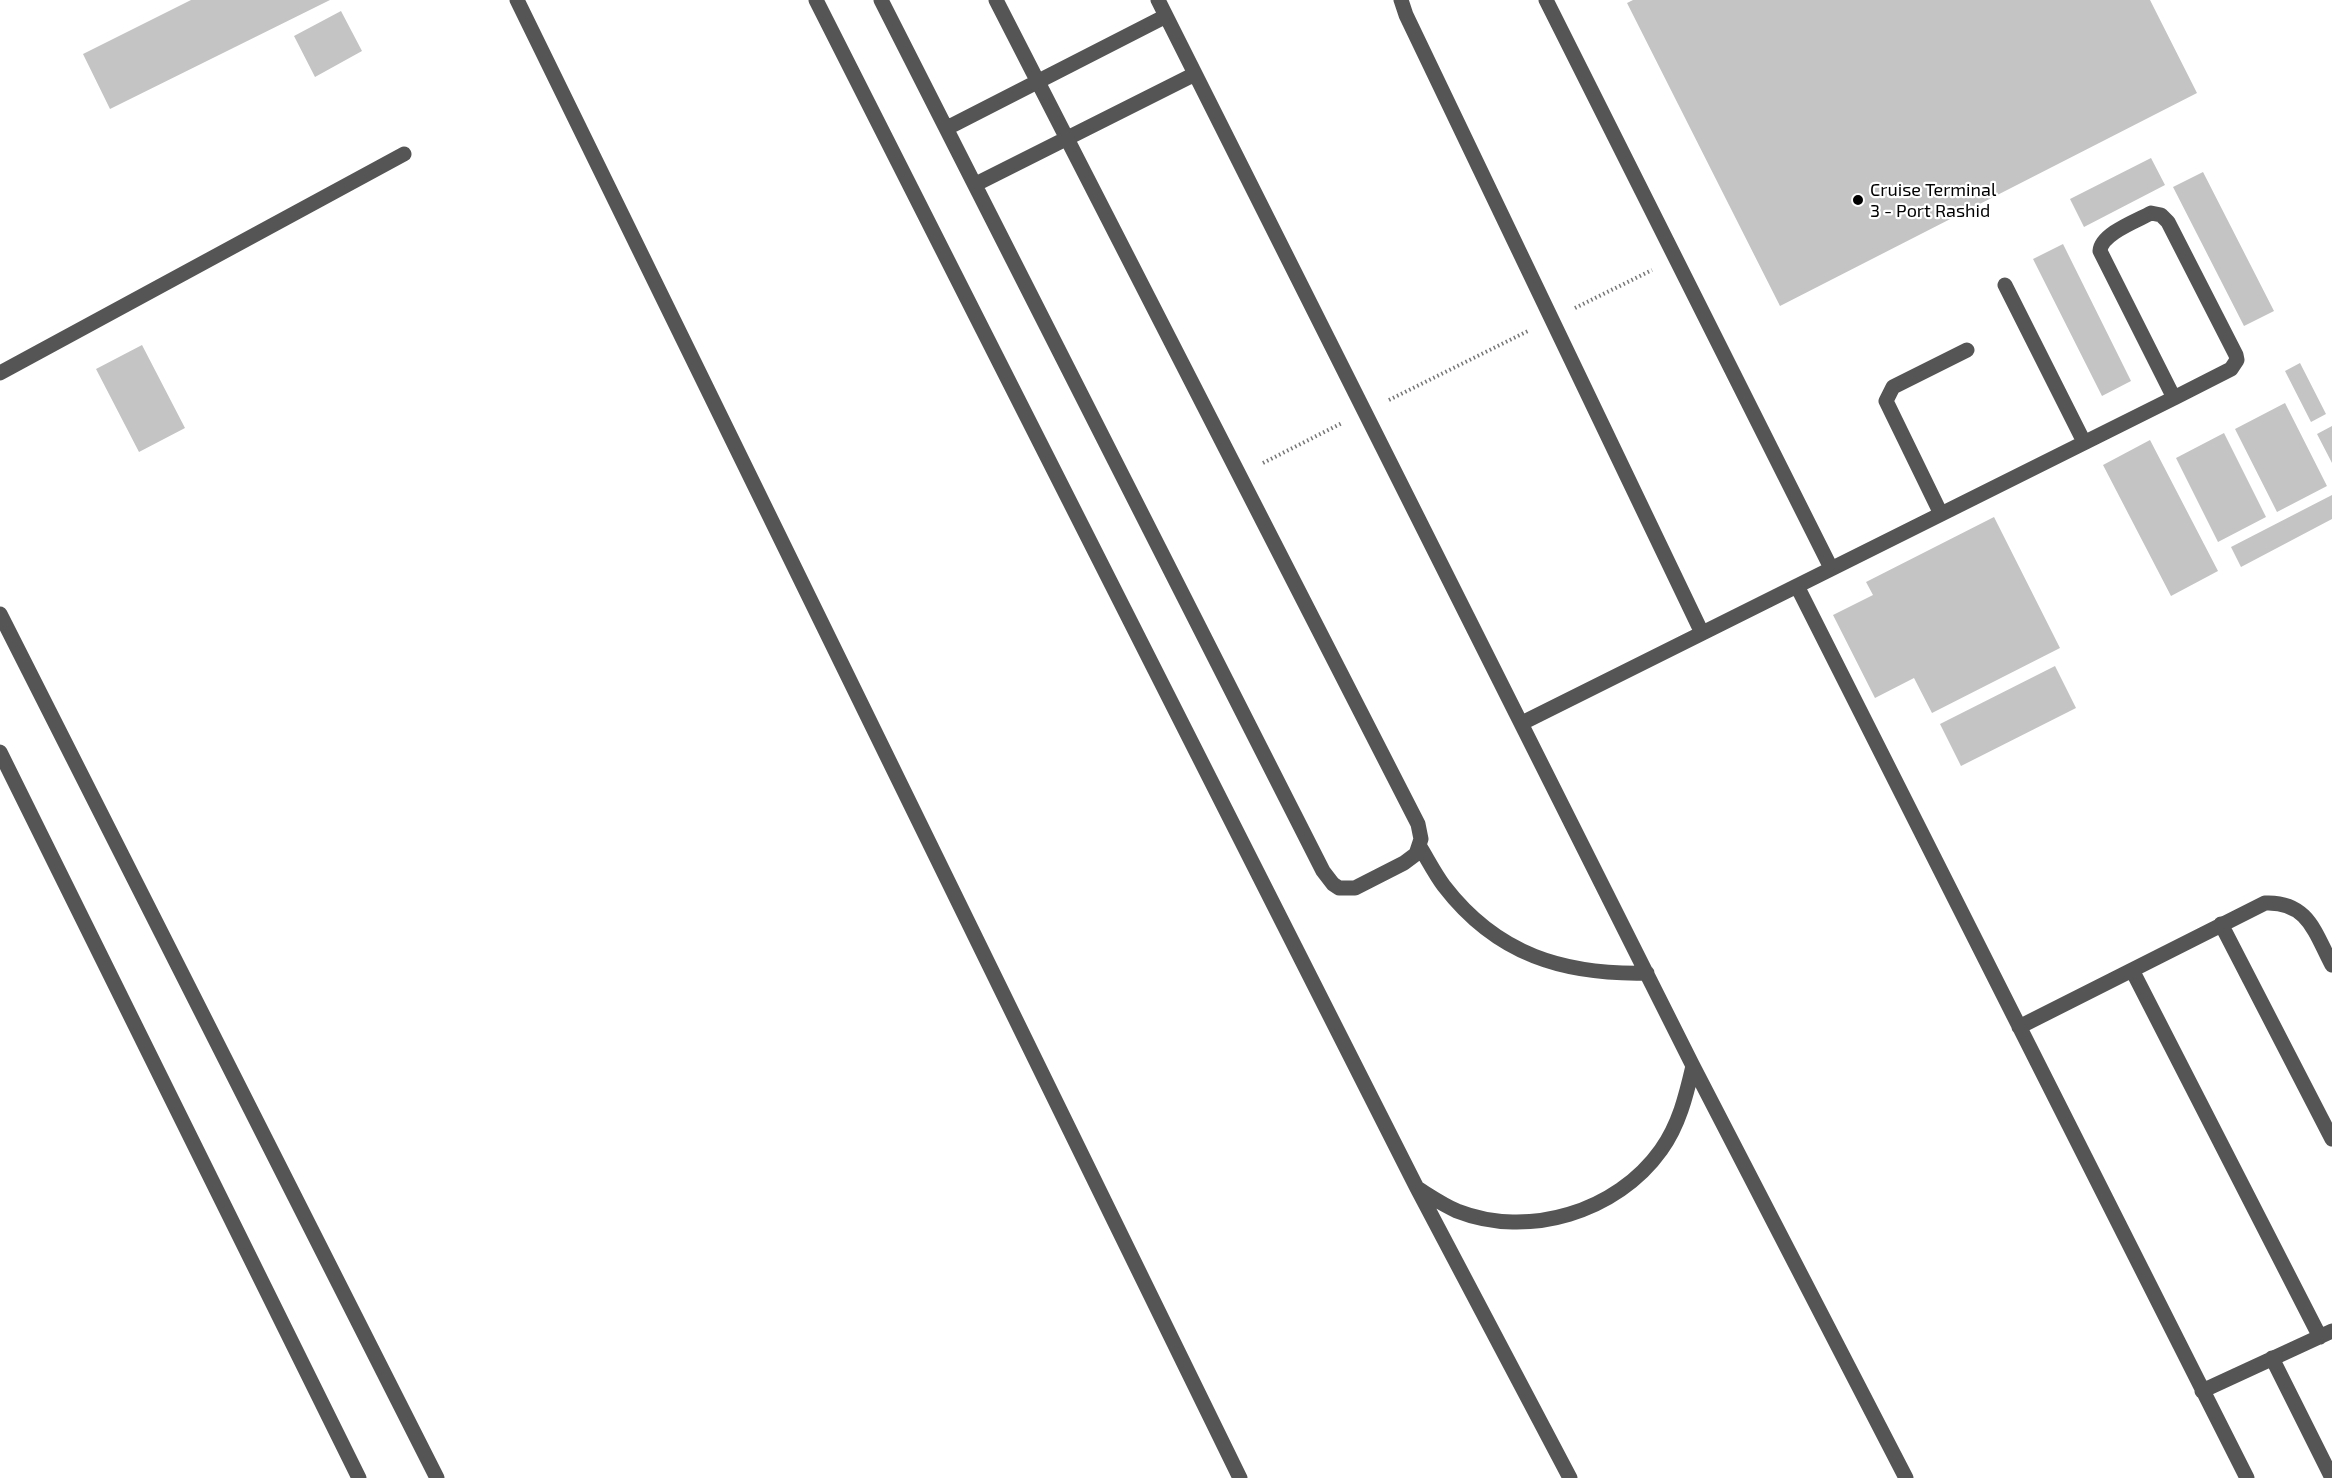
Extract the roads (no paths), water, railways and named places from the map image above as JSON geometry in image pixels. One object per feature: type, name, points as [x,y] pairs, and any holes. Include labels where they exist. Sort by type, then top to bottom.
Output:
[{"type":"street","points":[[517,0],[1240,1478]]},
{"type":"street","points":[[816,0],[1417,1188],[1570,1478]]},
{"type":"street","points":[[881,0],[1328,878],[1340,888],[1355,888],[1411,859],[1421,839],[1418,824],[1065,139],[996,0]]},
{"type":"street","points":[[1158,0],[1693,1066],[1906,1478]]},
{"type":"street","points":[[1401,0],[1411,26],[1702,633]]},
{"type":"street","points":[[1546,0],[1831,568]]},
{"type":"street","points":[[947,128],[1166,16]]},
{"type":"street","points":[[976,184],[1195,74]]},
{"type":"street","points":[[0,373],[404,154]]},
{"type":"street","points":[[1522,723],[1831,568],[1941,514],[2084,442],[2174,398],[2231,369],[2236,355],[2165,218],[2151,213],[2107,237],[2100,245],[2100,251],[2174,398]]},
{"type":"street","points":[[2005,285],[2084,442]]},
{"type":"street","points":[[1941,514],[1886,401],[1893,387],[1967,350]]},
{"type":"street","points":[[1797,586],[2247,1478]]},
{"type":"street","points":[[0,614],[437,1478]]},
{"type":"street","points":[[0,752],[359,1478]]},
{"type":"street","points":[[1419,847],[1444,886],[1470,915],[1500,939],[1534,957],[1571,969],[1609,974],[1647,973]]},
{"type":"street","points":[[2019,1027],[2265,903],[2279,902],[2292,905],[2303,913],[2332,965]]},
{"type":"street","points":[[2221,924],[2332,1140]]},
{"type":"street","points":[[2132,970],[2326,1334],[2202,1391]]},
{"type":"street","points":[[1417,1188],[1457,1211],[1501,1221],[1547,1221],[1590,1208],[1629,1184],[1661,1151],[1683,1111],[1693,1066]]},
{"type":"street","points":[[2272,1358],[2332,1478]]},
{"type":"place","name":"Cruise Terminal 3 - Port Rashid","points":[[1858,200]]}]
